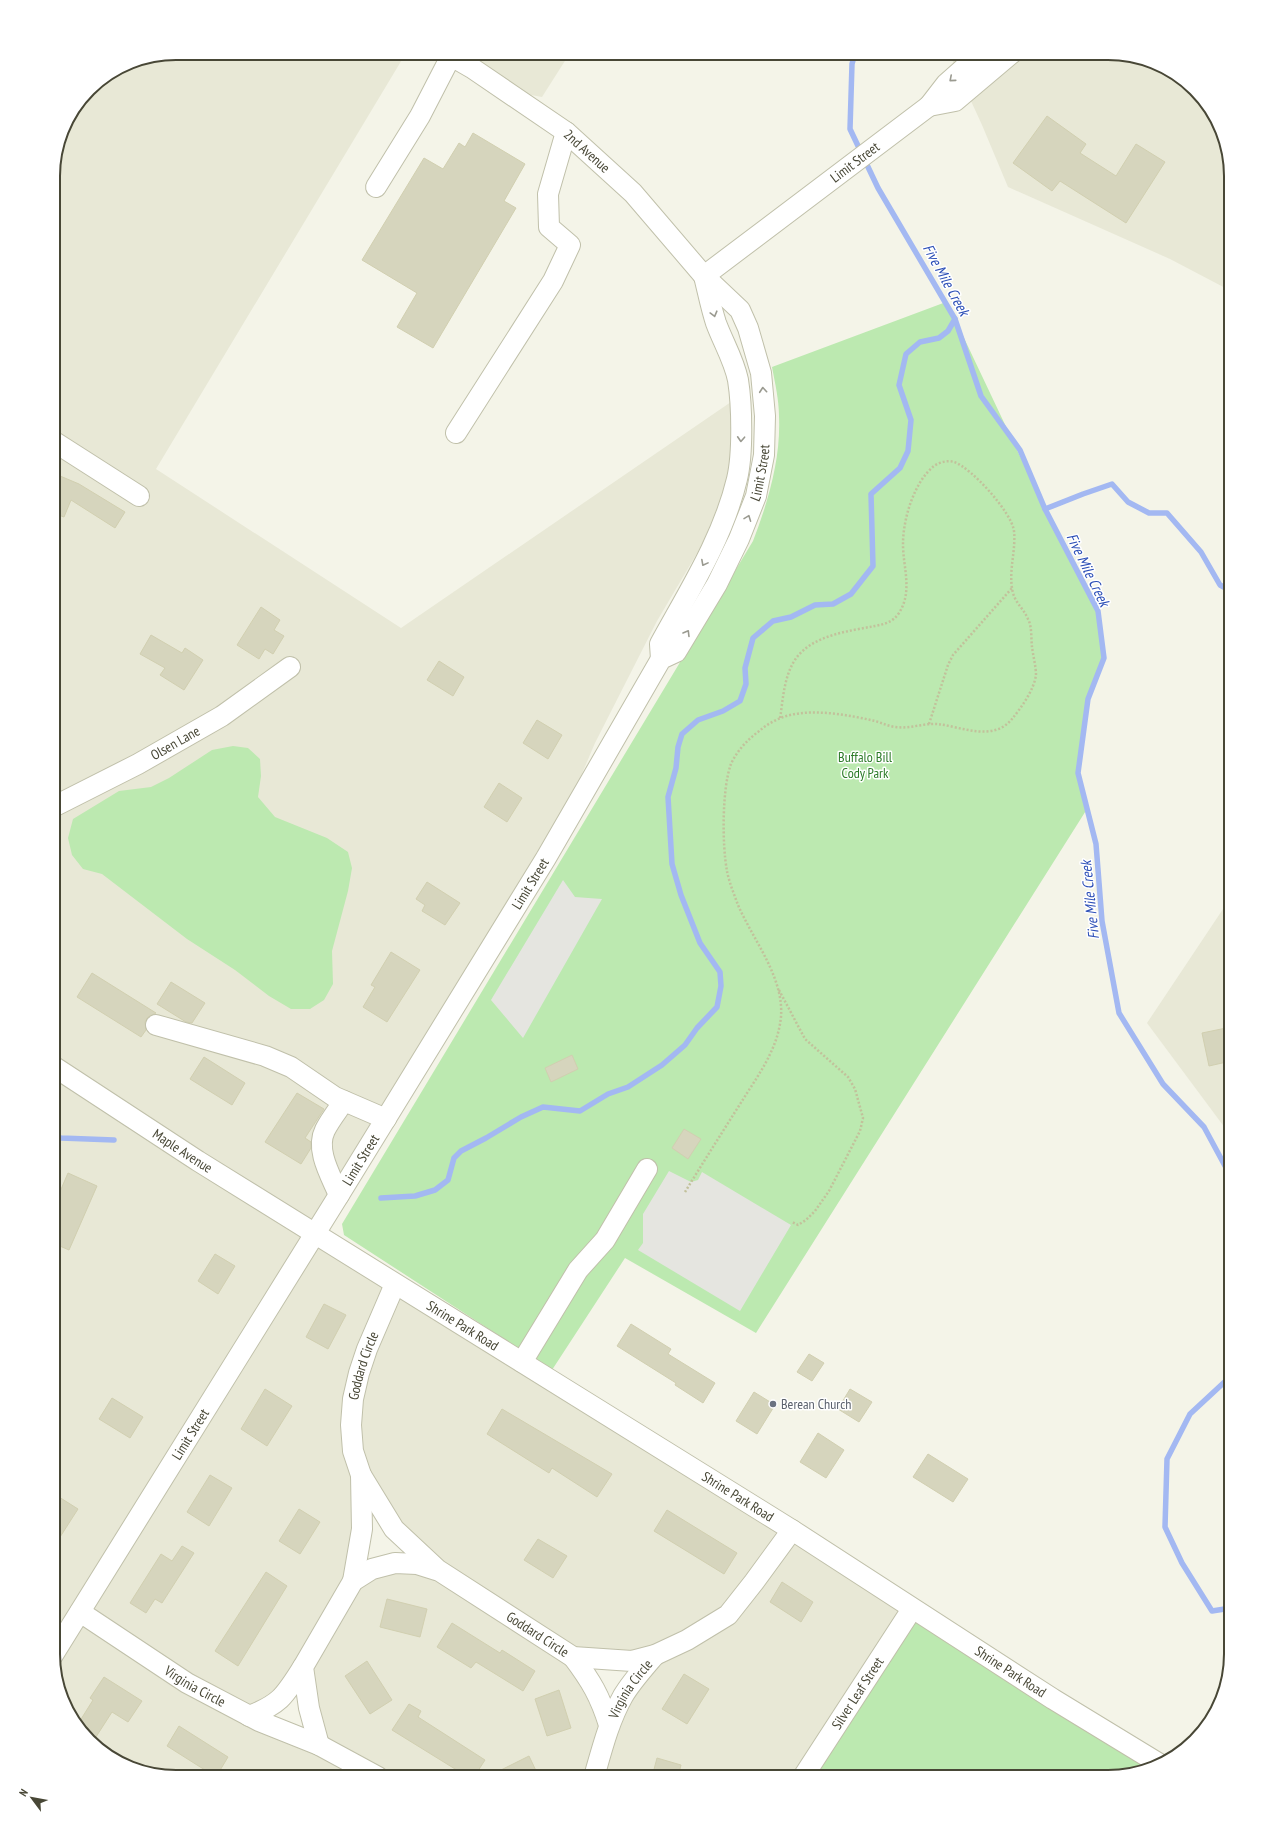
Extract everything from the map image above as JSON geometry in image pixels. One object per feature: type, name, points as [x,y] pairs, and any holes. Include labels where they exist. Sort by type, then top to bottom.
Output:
[{"type":"street","points":[[376,187],[420,116],[445,60]]},
{"type":"street","name":"2nd Avenue","points":[[458,60],[566,132],[633,193],[704,276]]},
{"type":"street","name":"Limit Street","points":[[704,276],[929,106],[946,84],[973,60]]},
{"type":"street","name":"Limit Street","points":[[929,106],[955,101],[1004,60]]},
{"type":"street","points":[[456,433],[553,281],[570,245],[549,227],[548,194],[566,132]]},
{"type":"street","name":"Limit Street","points":[[661,659],[676,652],[724,571],[740,539],[756,496],[764,455],[765,416],[761,373],[748,328],[740,310],[704,276]]},
{"type":"street","name":"Limit Street","points":[[60,1644],[339,1195],[546,858],[661,659],[660,644],[708,556],[725,518],[737,478],[741,436],[738,379],[725,341],[716,323],[704,276]]},
{"type":"street","points":[[60,445],[139,496]]},
{"type":"street","name":"Olsen Lane","points":[[60,803],[138,764],[222,716],[290,667]]},
{"type":"street","points":[[156,1025],[265,1056],[291,1068],[335,1097],[386,1119]]},
{"type":"street","name":"Maple Avenue","points":[[60,1071],[314,1234]]},
{"type":"street","points":[[339,1195],[326,1165],[321,1145],[325,1131],[344,1101]]},
{"type":"street","points":[[522,1362],[578,1270],[605,1240],[647,1169]]},
{"type":"street","name":"Shrine Park Road","points":[[314,1234],[792,1530],[1053,1700],[1153,1760]]},
{"type":"street","name":"Goddard Circle","points":[[395,1284],[367,1349],[359,1373],[353,1399],[351,1425],[353,1451],[361,1475],[394,1529],[438,1570],[573,1657],[632,1661],[655,1655],[687,1640],[728,1614],[754,1582],[792,1530]]},
{"type":"street","name":"Goddard Circle","points":[[353,1581],[362,1529],[361,1475]]},
{"type":"street","points":[[249,1716],[267,1709],[283,1698],[303,1667],[353,1581],[372,1569],[395,1563],[417,1564],[438,1570]]},
{"type":"street","name":"Silver Leaf Street","points":[[808,1770],[912,1609]]},
{"type":"street","name":"Virginia Circle","points":[[80,1612],[187,1682],[249,1716],[319,1745],[365,1770]]},
{"type":"street","name":"Virginia Circle","points":[[596,1770],[609,1725],[623,1696],[655,1655]]},
{"type":"street","name":"Virginia Circle","points":[[573,1657],[589,1679],[601,1700],[609,1725]]},
{"type":"street","points":[[303,1667],[309,1708],[319,1745]]},
{"type":"path","points":[[780,719],[787,678],[797,657],[805,650],[825,638],[839,632],[886,624],[894,621],[898,616],[906,598],[906,574],[903,545],[904,524],[909,506],[917,489],[935,465],[944,462],[955,462],[963,467],[993,496],[1012,521],[1014,530],[1012,588],[1016,603],[1030,621],[1036,674],[1031,688],[1009,723],[990,732],[972,731],[936,724],[907,728],[892,727],[872,721],[828,714],[789,715],[780,719],[773,722],[748,741],[737,753],[732,763],[726,794],[724,837],[727,873],[739,905],[777,986],[805,1039],[848,1077],[855,1089],[863,1118],[860,1131],[829,1192],[815,1211],[806,1220],[798,1225],[792,1222]]},
{"type":"path","points":[[929,724],[948,665],[953,655],[1012,588]]},
{"type":"path","points":[[685,1192],[769,1056],[780,1021],[780,1000],[777,986]]},
{"type":"shaded area","points":[[176,60],[402,60],[156,469],[401,628],[747,391],[719,516],[657,621],[595,743],[546,858],[314,1233],[912,1609],[808,1770],[169,1770],[146,1766],[118,1754],[94,1736],[76,1712],[64,1684],[60,1654],[60,169],[66,139],[76,118],[94,94],[118,76],[139,66],[154,62]],"holes":[[[361,1476],[417,1564],[354,1580]],[[654,1655],[609,1725],[573,1657]],[[303,1667],[318,1744],[249,1715]]]},
{"type":"shaded area","points":[[458,60],[566,60],[542,97],[531,95],[472,68]]},
{"type":"shaded area","points":[[952,60],[1115,60],[1145,66],[1172,80],[1184,89],[1200,106],[1215,132],[1220,146],[1224,176],[1224,287],[1170,259],[1008,187]]},
{"type":"shaded area","points":[[563,880],[575,897],[602,899],[523,1038],[491,1000]]},
{"type":"shaded area","points":[[1224,908],[1224,1127],[1147,1023]]},
{"type":"shaded area","points":[[669,1171],[691,1182],[698,1180],[702,1172],[791,1225],[740,1311],[638,1250],[643,1243],[643,1214]]},
{"type":"green space","name":"Buffalo Bill Cody Park","points":[[946,302],[1045,509],[1098,611],[1104,658],[1088,699],[1078,773],[1087,809],[756,1333],[625,1258],[552,1370],[344,1235],[342,1224],[753,541],[764,511],[776,464],[778,448],[779,410],[772,367]]},
{"type":"green space","points":[[233,746],[248,748],[260,759],[261,776],[258,797],[275,817],[327,838],[348,852],[352,868],[348,891],[332,951],[333,984],[324,1000],[310,1009],[291,1009],[269,996],[235,970],[187,939],[102,874],[83,869],[72,855],[68,838],[73,819],[119,791],[151,787],[169,778],[212,750]]},
{"type":"green space","points":[[912,1609],[1155,1760],[1138,1766],[1108,1770],[808,1770]]},
{"type":"building","points":[[1047,116],[1086,144],[1080,153],[1116,176],[1136,144],[1165,162],[1126,223],[1060,181],[1052,191],[1013,163]]},
{"type":"building","points":[[473,133],[525,164],[504,201],[516,208],[433,348],[397,327],[417,293],[362,260],[424,158],[443,169],[459,143],[465,147]]},
{"type":"building","points":[[60,476],[79,484],[125,512],[115,528],[71,500],[64,517],[60,516]]},
{"type":"building","points":[[261,607],[280,620],[274,630],[284,636],[273,654],[265,649],[259,659],[237,645]]},
{"type":"building","points":[[151,635],[182,653],[185,648],[203,660],[184,690],[160,675],[165,668],[140,654]]},
{"type":"building","points":[[439,661],[464,677],[453,696],[427,680]]},
{"type":"building","points":[[537,720],[562,735],[548,759],[523,743]]},
{"type":"building","points":[[499,783],[522,798],[507,822],[484,807]]},
{"type":"building","points":[[427,882],[460,903],[445,925],[422,911],[425,905],[416,899]]},
{"type":"building","points":[[391,952],[420,970],[387,1022],[363,1007],[375,987],[371,985]]},
{"type":"building","points":[[92,973],[156,1013],[148,1017],[145,1022],[146,1030],[141,1037],[77,997]]},
{"type":"building","points":[[171,982],[205,1003],[192,1023],[186,1022],[157,1004]]},
{"type":"building","points":[[1224,1028],[1224,1063],[1209,1066],[1202,1033]]},
{"type":"building","points":[[572,1055],[578,1069],[551,1082],[545,1068]]},
{"type":"building","points":[[204,1057],[245,1083],[232,1105],[190,1079]]},
{"type":"building","points":[[297,1093],[324,1109],[305,1138],[311,1142],[311,1148],[301,1164],[265,1142]]},
{"type":"building","points":[[684,1129],[701,1139],[688,1159],[672,1148]]},
{"type":"building","points":[[68,1173],[97,1186],[69,1250],[60,1246],[60,1192]]},
{"type":"building","points":[[215,1254],[235,1266],[218,1294],[198,1281]]},
{"type":"building","points":[[324,1304],[346,1315],[328,1349],[306,1337]]},
{"type":"building","points":[[631,1324],[671,1349],[668,1354],[715,1383],[703,1403],[675,1385],[676,1383],[617,1346]]},
{"type":"building","points":[[809,1354],[824,1363],[812,1381],[797,1372]]},
{"type":"building","points":[[265,1389],[292,1406],[267,1446],[241,1429]]},
{"type":"building","points":[[850,1389],[872,1402],[859,1422],[838,1409]]},
{"type":"building","points":[[754,1392],[775,1405],[757,1434],[736,1421]]},
{"type":"building","points":[[112,1398],[143,1417],[130,1438],[99,1419]]},
{"type":"building","points":[[502,1409],[612,1474],[597,1497],[552,1468],[549,1473],[487,1434]]},
{"type":"building","points":[[818,1433],[844,1450],[826,1478],[800,1462]]},
{"type":"building","points":[[928,1454],[968,1479],[953,1502],[913,1477]]},
{"type":"building","points":[[210,1475],[232,1488],[209,1526],[187,1512]]},
{"type":"building","points":[[60,1498],[78,1509],[60,1537]]},
{"type":"building","points":[[299,1509],[320,1522],[300,1554],[279,1541]]},
{"type":"building","points":[[667,1510],[737,1553],[724,1574],[654,1531]]},
{"type":"building","points":[[538,1539],[567,1556],[553,1578],[524,1560]]},
{"type":"building","points":[[182,1546],[194,1553],[162,1603],[155,1599],[146,1613],[130,1603],[161,1554],[172,1561]]},
{"type":"building","points":[[266,1572],[287,1586],[238,1666],[215,1651]]},
{"type":"building","points":[[782,1582],[813,1602],[801,1622],[770,1602]]},
{"type":"building","points":[[387,1599],[427,1609],[420,1637],[380,1627]]},
{"type":"building","points":[[452,1623],[500,1653],[502,1650],[535,1671],[523,1691],[476,1662],[471,1668],[437,1647]]},
{"type":"building","points":[[367,1661],[392,1700],[370,1714],[345,1676]]},
{"type":"building","points":[[684,1674],[709,1689],[687,1724],[662,1709]]},
{"type":"building","points":[[104,1677],[142,1701],[128,1722],[112,1712],[96,1737],[81,1719],[93,1700],[90,1698]]},
{"type":"building","points":[[559,1690],[571,1728],[547,1736],[535,1699]]},
{"type":"building","points":[[409,1704],[421,1711],[418,1717],[485,1760],[479,1770],[457,1770],[392,1730]]},
{"type":"building","points":[[179,1726],[228,1757],[220,1770],[205,1770],[167,1746]]},
{"type":"building","points":[[529,1756],[536,1770],[501,1770]]},
{"type":"building","points":[[657,1758],[681,1765],[680,1770],[654,1770]]},
{"type":"waterway","name":"Five Mile Creek","points":[[853,60],[850,129],[878,188],[955,319],[981,396],[1020,450],[1045,509],[1098,611],[1104,658],[1088,699],[1078,773],[1096,844],[1102,921],[1119,1013],[1163,1084],[1204,1127],[1224,1164]]},
{"type":"waterway","points":[[381,1198],[415,1196],[435,1190],[448,1180],[454,1158],[461,1151],[521,1117],[543,1107],[580,1111],[608,1094],[628,1087],[662,1065],[685,1045],[697,1028],[717,1007],[721,986],[720,972],[700,943],[681,895],[672,864],[668,797],[676,768],[678,747],[682,734],[698,720],[723,711],[740,701],[746,684],[745,668],[753,638],[773,621],[791,617],[815,605],[833,604],[851,594],[873,566],[871,494],[900,468],[908,451],[911,420],[899,385],[906,354],[920,342],[939,338],[948,331],[955,319]]},
{"type":"waterway","points":[[1045,509],[1112,484],[1128,502],[1149,513],[1167,513],[1201,552],[1220,585],[1224,587]]},
{"type":"waterway","points":[[60,1138],[114,1140]]},
{"type":"waterway","name":"Five Mile Creek","points":[[1224,1382],[1190,1414],[1167,1459],[1165,1527],[1182,1563],[1212,1611],[1224,1609]]},
{"type":"place","name":"Berean Church","points":[[773,1404]]}]
